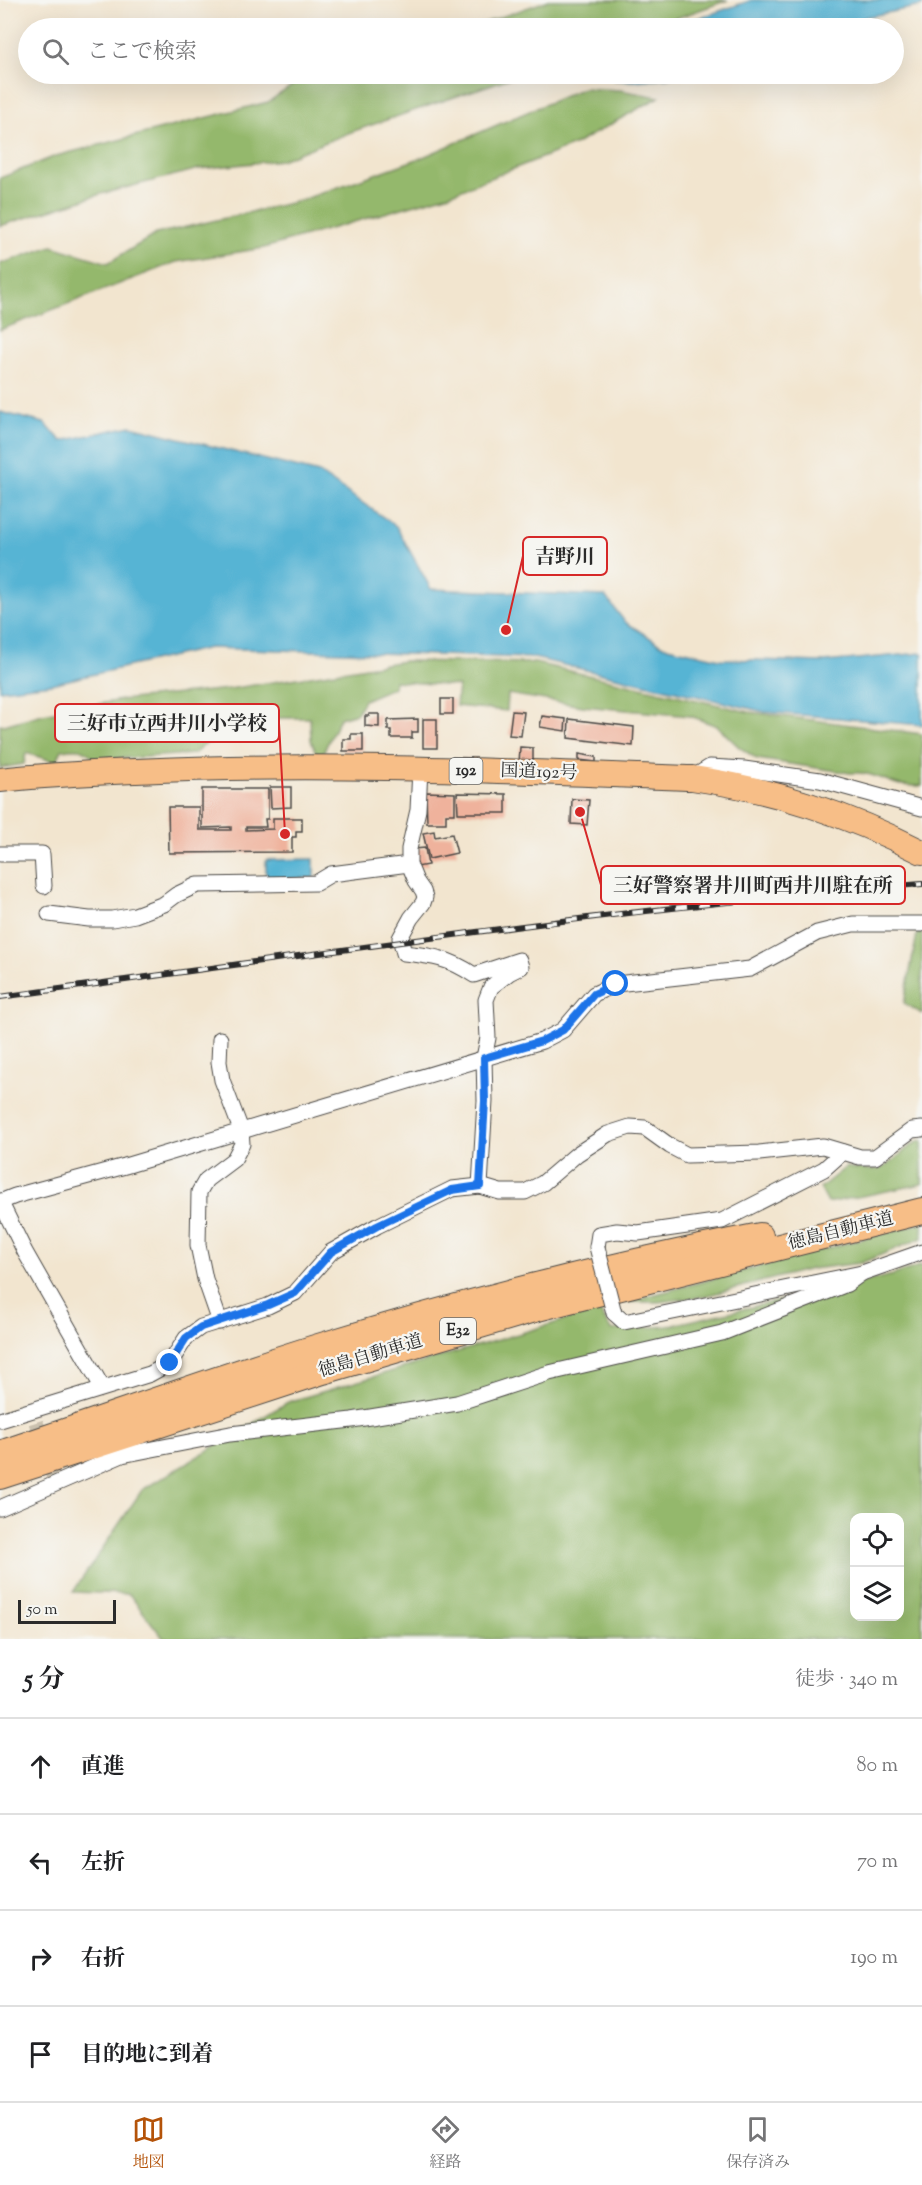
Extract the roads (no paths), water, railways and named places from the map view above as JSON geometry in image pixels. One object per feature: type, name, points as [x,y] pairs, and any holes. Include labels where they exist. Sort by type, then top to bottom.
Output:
[{"type":"highway","name":"国道192号","points":[[0,780],[181,769],[318,766],[692,778],[728,783],[797,799],[867,825],[921,851]]},
{"type":"highway","name":"徳島自動車道","points":[[0,1454],[315,1348],[531,1286],[701,1247],[922,1206]]},
{"type":"highway","name":"徳島自動車道","points":[[0,1476],[323,1371],[538,1308],[922,1211]]},
{"type":"street","points":[[692,778],[711,766],[744,769],[820,780],[922,808]]},
{"type":"street","points":[[420,769],[418,810],[409,849],[410,864],[425,897],[400,938],[404,954],[436,956],[457,963],[474,975],[519,960],[521,967],[491,987],[486,1000],[488,1038],[484,1058],[485,1101],[480,1186]]},
{"type":"street","points":[[0,854],[42,854],[44,886]]},
{"type":"street","points":[[49,914],[89,919],[112,919],[135,915],[164,904],[176,895],[197,885],[316,883],[331,874],[410,864]]},
{"type":"street","points":[[102,1387],[25,1252],[0,1202],[542,1041],[563,1030],[594,994],[616,984],[750,969],[817,933],[853,924],[922,924]]},
{"type":"street","points":[[220,1038],[219,1062],[222,1080],[241,1130],[242,1144],[234,1159],[206,1180],[199,1192],[198,1245],[205,1279],[220,1322]]},
{"type":"street","points":[[0,1420],[34,1416],[102,1387],[150,1374],[170,1363],[186,1338],[201,1327],[268,1305],[295,1293],[331,1252],[377,1226],[452,1190],[480,1186],[500,1192],[525,1192],[543,1183],[577,1154],[608,1134],[630,1127],[645,1128],[687,1155],[759,1153],[823,1146],[860,1157],[875,1157],[912,1130],[922,1129]]},
{"type":"street","points":[[843,1152],[824,1169],[722,1221],[638,1233],[617,1231],[599,1234],[597,1247],[614,1313],[624,1322],[862,1273],[922,1252]]},
{"type":"street","points":[[0,1508],[55,1482],[122,1455],[230,1434],[352,1420],[457,1403],[549,1373],[722,1334],[847,1284],[862,1273]]},
{"type":"water","points":[[752,0],[922,0],[922,6],[864,18],[699,18]]},
{"type":"water","points":[[0,412],[44,423],[62,441],[131,426],[319,473],[396,526],[431,589],[605,596],[625,622],[663,646],[720,659],[824,662],[922,653],[922,725],[765,712],[534,658],[209,648],[51,684],[0,690]]},
{"type":"water","points":[[314,859],[314,878],[266,879],[266,860]]},
{"type":"tunnel","points":[[36,1422],[54,1478]]},
{"type":"railway","points":[[0,997],[575,919],[922,884]]},
{"type":"place","name":"吉野川","points":[[506,630]]},
{"type":"place","name":"三好警察署井川町西井川駐在所","points":[[580,812]]},
{"type":"place","name":"三好市立西井川小学校","points":[[285,834]]}]
